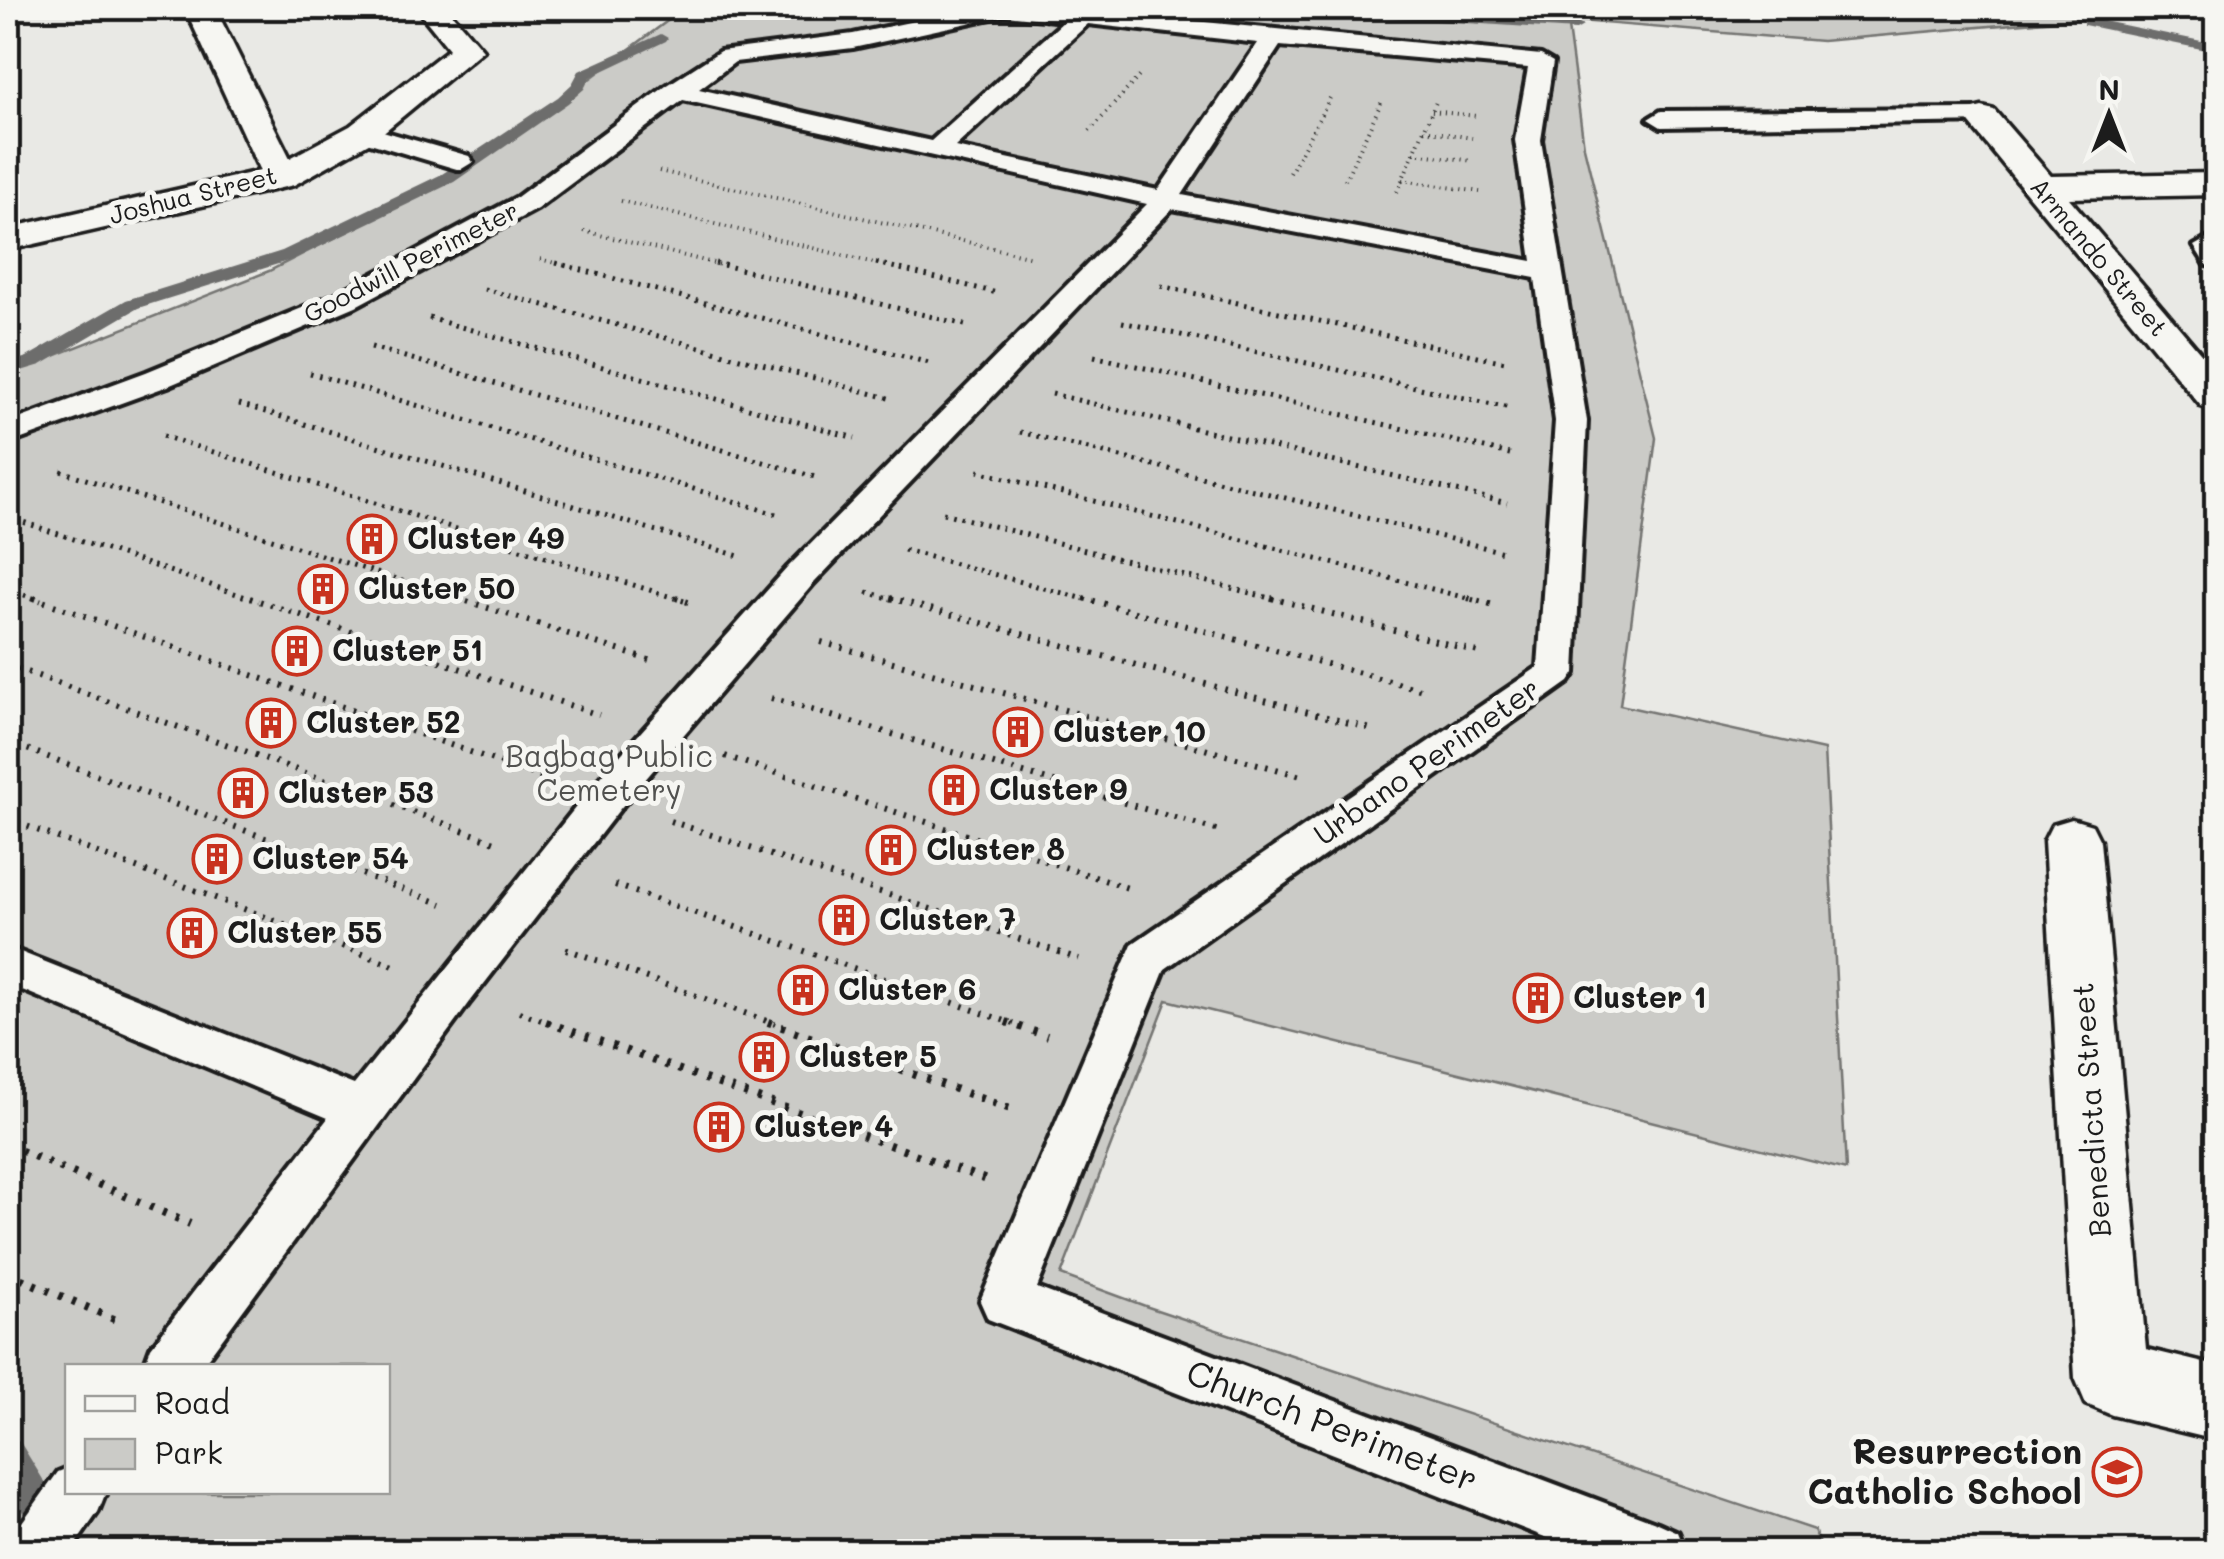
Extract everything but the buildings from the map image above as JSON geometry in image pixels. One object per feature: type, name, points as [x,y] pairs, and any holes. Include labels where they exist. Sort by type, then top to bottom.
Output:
[{"type":"street","points":[[200,8],[281,177]]},
{"type":"street","name":"Joshua Street","points":[[8,239],[281,177],[362,132],[467,50],[431,8]]},
{"type":"street","name":"Armando Street","points":[[1982,116],[2216,397]]},
{"type":"street","points":[[2041,187],[2216,184]]},
{"type":"street","name":"Benedicta Street","points":[[2072,841],[2112,1378],[2216,1403]]},
{"type":"lane","name":"Goodwill Perimeter","points":[[8,434],[157,379],[346,300],[527,203],[728,56],[854,41],[1005,8],[1082,16]]},
{"type":"lane","points":[[935,150],[1082,16],[1456,54]]},
{"type":"lane","points":[[176,1358],[454,988],[605,799],[801,575],[1164,202],[1273,38]]},
{"type":"lane","name":"Urbano Perimeter","points":[[1006,1301],[1148,957],[1556,672],[1571,422],[1528,140],[1541,62],[1456,54]]},
{"type":"lane","points":[[675,92],[1164,202],[1320,234],[1548,272]]},
{"type":"lane","points":[[1662,118],[1982,116]]},
{"type":"lane","points":[[362,132],[460,162]]},
{"type":"lane","points":[[8,966],[365,1111]]},
{"type":"lane","name":"Church Perimeter","points":[[1006,1301],[1658,1552]]},
{"type":"lane","points":[[35,1552],[77,1494]]},
{"type":"path","points":[[1049,176],[1184,28]]},
{"type":"path","points":[[1263,222],[1358,46]]},
{"type":"path","points":[[1320,234],[1406,50]]},
{"type":"path","points":[[1378,244],[1456,54]]},
{"type":"path","points":[[1402,180],[1537,200]]},
{"type":"path","points":[[8,820],[454,988],[1046,1201]]},
{"type":"path","points":[[8,1145],[255,1252]]},
{"type":"path","points":[[8,1273],[176,1358]]},
{"type":"green space","name":"Bagbag Public Cemetery","points":[[673,8],[2066,8],[2080,18],[1822,41],[1567,20],[1584,147],[1656,438],[1620,705],[1824,750],[1846,1170],[1167,1000],[1061,1275],[1814,1530],[1823,1551],[8,1551],[8,374],[269,271],[463,173],[678,13]]},
{"type":"waterway","points":[[739,8],[741,21]]},
{"type":"waterway","points":[[1141,8],[1294,8],[1576,26]]},
{"type":"waterway","points":[[2089,22],[2216,48]]},
{"type":"waterway","points":[[8,369],[34,361],[132,304],[288,255],[448,178],[563,100],[579,86],[584,74],[661,38]]},
{"type":"waterway","points":[[8,1454],[53,1530]]},
{"type":"place","name":"Cluster 49","points":[[372,539]]},
{"type":"place","name":"Cluster 50","points":[[323,589]]},
{"type":"place","name":"Cluster 51","points":[[297,651]]},
{"type":"place","name":"Cluster 52","points":[[271,723]]},
{"type":"place","name":"Cluster 10","points":[[1018,732]]},
{"type":"place","name":"Cluster 9","points":[[954,790]]},
{"type":"place","name":"Cluster 53","points":[[243,793]]},
{"type":"place","name":"Cluster 8","points":[[891,850]]},
{"type":"place","name":"Cluster 54","points":[[217,859]]},
{"type":"place","name":"Cluster 7","points":[[844,920]]},
{"type":"place","name":"Cluster 55","points":[[192,933]]},
{"type":"place","name":"Cluster 6","points":[[803,990]]},
{"type":"place","name":"Cluster 1","points":[[1538,998]]},
{"type":"place","name":"Cluster 5","points":[[764,1057]]},
{"type":"place","name":"Cluster 4","points":[[719,1127]]},
{"type":"place","name":"Resurrection Catholic School","points":[[2117,1472]]}]
